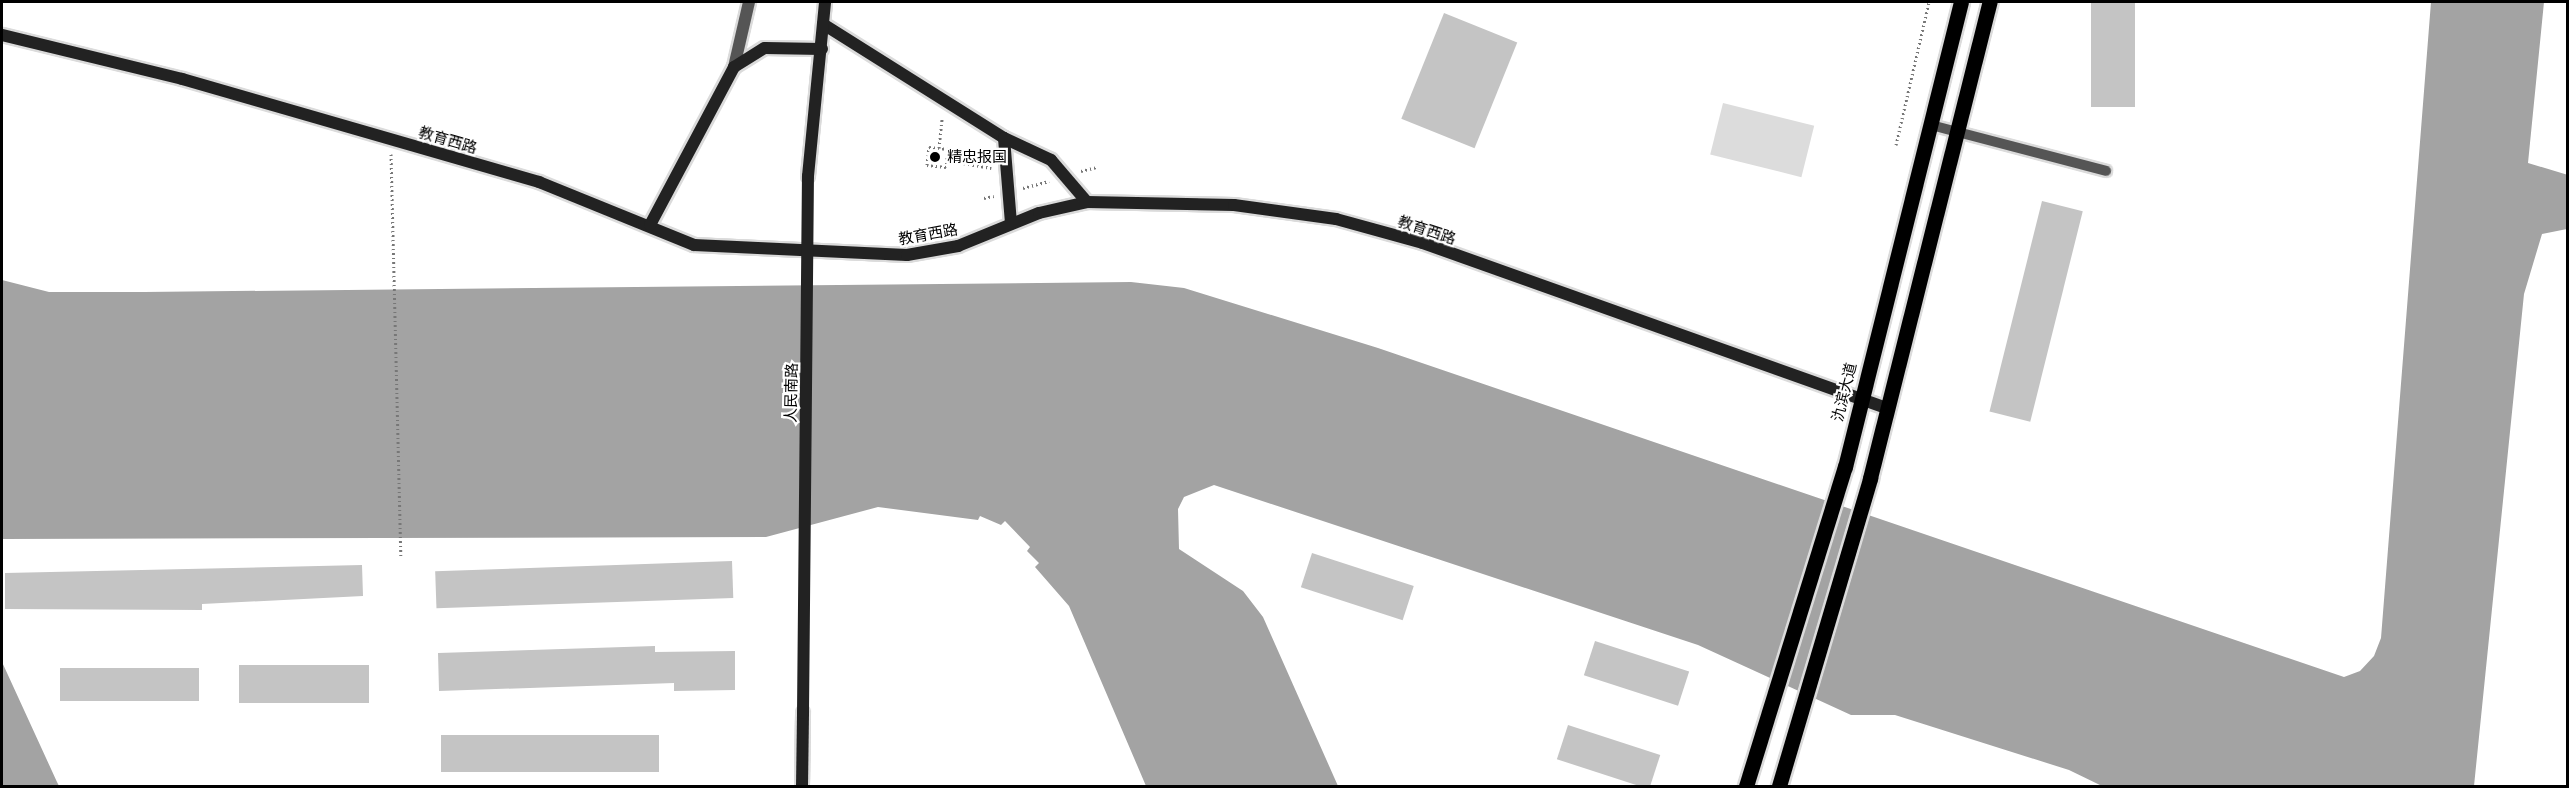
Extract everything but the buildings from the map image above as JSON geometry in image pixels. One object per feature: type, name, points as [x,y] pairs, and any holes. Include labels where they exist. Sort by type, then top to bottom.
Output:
[{"type":"main road","name":"氿滨大道","points":[[1746,786],[1845,467],[1961,2]]},
{"type":"main road","points":[[1779,786],[1870,478],[1990,2]]},
{"type":"street","points":[[650,225],[734,67],[749,2]]},
{"type":"street","name":"人民南路","points":[[802,786],[808,176],[825,2]]},
{"type":"street","points":[[824,24],[944,97],[1004,138],[1051,160],[1087,202]]},
{"type":"street","name":"教育西路","points":[[2,35],[182,79],[538,182],[650,225],[694,245],[907,255],[958,246],[1011,224],[1087,202],[1234,205],[1336,219],[1456,255],[1888,409]]},
{"type":"street","points":[[734,67],[765,48],[822,49]]},
{"type":"street","points":[[1004,138],[1011,224]]},
{"type":"lane","points":[[1931,125],[2106,171]]},
{"type":"path","points":[[1896,145],[1929,2]]},
{"type":"path","points":[[939,148],[944,97]]},
{"type":"path","points":[[391,140],[401,556]]},
{"type":"path","points":[[929,147],[939,148],[948,149],[946,167],[927,165],[929,147]]},
{"type":"path","points":[[946,160],[1008,171]]},
{"type":"path","points":[[984,198],[1097,167]]},
{"type":"shaded area","points":[[2431,2],[2544,2],[2528,163],[2568,175],[2567,229],[2542,234],[2524,294],[2474,786],[2102,786],[2069,770],[1895,715],[1851,715],[1698,645],[1214,485],[1184,497],[1178,509],[1179,549],[1243,591],[1263,617],[1338,786],[1146,786],[1069,606],[1035,567],[1039,563],[1027,551],[1030,547],[1005,521],[1001,525],[980,516],[978,520],[878,507],[766,537],[2,539],[2,280],[49,292],[1131,282],[1184,288],[1378,348],[2344,677],[2360,671],[2374,656],[2381,638]]},
{"type":"shaded area","points":[[1723,103],[1814,126],[1801,177],[1710,154]]},
{"type":"shaded area","points":[[2,662],[57,782],[59,786],[3,786]]},
{"type":"place","name":"精忠报国","points":[[935,157]]}]
